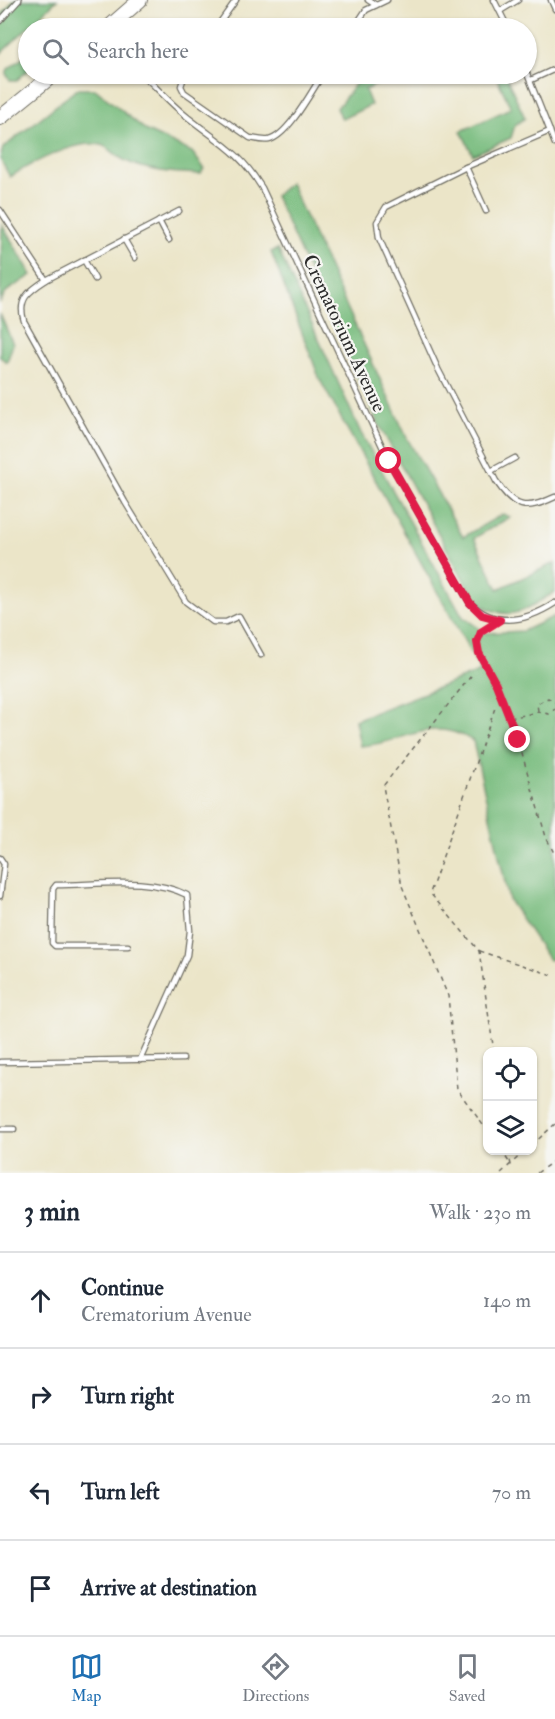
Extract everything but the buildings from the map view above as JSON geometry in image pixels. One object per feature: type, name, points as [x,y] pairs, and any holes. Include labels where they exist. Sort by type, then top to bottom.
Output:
[{"type":"main road","points":[[119,18],[140,0]]},
{"type":"main road","points":[[0,118],[42,84]]},
{"type":"lane","points":[[0,21],[19,0]]},
{"type":"lane","points":[[223,18],[236,0]]},
{"type":"lane","points":[[368,0],[376,5]]},
{"type":"lane","points":[[361,18],[366,10],[387,0]]},
{"type":"lane","points":[[494,0],[503,18]]},
{"type":"lane","points":[[500,11],[518,0]]},
{"type":"lane","points":[[551,0],[555,9]]},
{"type":"lane","points":[[537,77],[555,69]]},
{"type":"lane","name":"Crematorium Avenue","points":[[152,84],[185,115],[220,139],[248,165],[262,188],[389,461],[470,603],[482,615],[500,620]]},
{"type":"lane","points":[[182,84],[184,92],[250,138],[268,140],[283,132],[316,84]]},
{"type":"lane","points":[[533,84],[555,144]]},
{"type":"lane","points":[[550,130],[466,167],[386,207],[377,222],[379,238],[414,315],[491,471],[507,497],[514,503],[534,506],[555,497]]},
{"type":"lane","points":[[466,167],[486,211]]},
{"type":"lane","points":[[0,210],[46,279]]},
{"type":"lane","points":[[179,211],[46,279],[23,299],[20,308],[24,321],[125,502],[186,602],[213,622],[226,622],[238,616],[261,655]]},
{"type":"lane","points":[[159,221],[169,240]]},
{"type":"lane","points":[[124,239],[135,258]]},
{"type":"lane","points":[[84,260],[95,279]]},
{"type":"lane","points":[[491,471],[515,458]]},
{"type":"lane","points":[[500,620],[535,616],[555,603]]},
{"type":"lane","points":[[0,858],[4,864],[0,896]]},
{"type":"lane","points":[[128,946],[55,946],[52,943],[53,889],[56,885],[128,884],[171,887],[187,895],[190,931],[187,955],[140,1060]]},
{"type":"lane","points":[[0,1062],[183,1059]]},
{"type":"lane","points":[[0,1129],[14,1129]]},
{"type":"path","points":[[500,620],[481,632],[477,642],[479,653],[496,684],[509,718],[546,837],[555,855]]},
{"type":"path","points":[[471,675],[383,786],[402,886],[448,996],[457,1089],[483,1125]]},
{"type":"path","points":[[538,712],[537,704],[548,698],[555,702]]},
{"type":"path","points":[[495,708],[430,893],[479,951],[555,976]]},
{"type":"path","points":[[509,718],[538,712],[549,714],[555,709]]},
{"type":"path","points":[[479,951],[493,1047]]},
{"type":"path","points":[[537,1140],[555,1124]]},
{"type":"path","points":[[504,1155],[510,1165]]},
{"type":"path","points":[[509,1155],[510,1165]]},
{"type":"path","points":[[501,1173],[521,1155]]},
{"type":"path","points":[[537,1173],[555,1160]]},
{"type":"green space","points":[[14,0],[57,0],[38,18],[18,18],[18,37],[0,54],[0,17]]},
{"type":"green space","points":[[18,62],[17,80],[10,80],[6,74],[8,69]]},
{"type":"green space","points":[[355,84],[378,84],[365,90],[371,105],[342,119],[337,108]]},
{"type":"green space","points":[[500,84],[510,84],[525,118],[515,125],[511,138],[473,155],[461,131],[511,108]]},
{"type":"green space","points":[[77,89],[95,89],[147,131],[192,152],[204,168],[201,174],[142,167],[124,160],[104,146],[91,144],[66,149],[10,177],[0,159],[3,148]]},
{"type":"green space","points":[[290,183],[407,438],[463,537],[503,514],[510,517],[474,538],[498,589],[555,563],[555,592],[534,605],[508,614],[488,609],[476,602],[379,425],[275,196]]},
{"type":"green space","points":[[2,225],[32,275],[7,291],[0,302]]},
{"type":"green space","points":[[278,249],[361,433],[463,617],[486,633],[523,631],[555,616],[555,959],[549,960],[509,900],[473,741],[458,733],[430,730],[391,741],[360,746],[355,720],[481,671],[320,380],[271,252]]},
{"type":"green space","points":[[0,314],[13,344],[7,362],[0,357]]},
{"type":"route","points":[[389,461],[470,603],[482,615],[500,620],[487,626],[481,632],[477,642],[479,653],[496,684],[518,740]]}]
